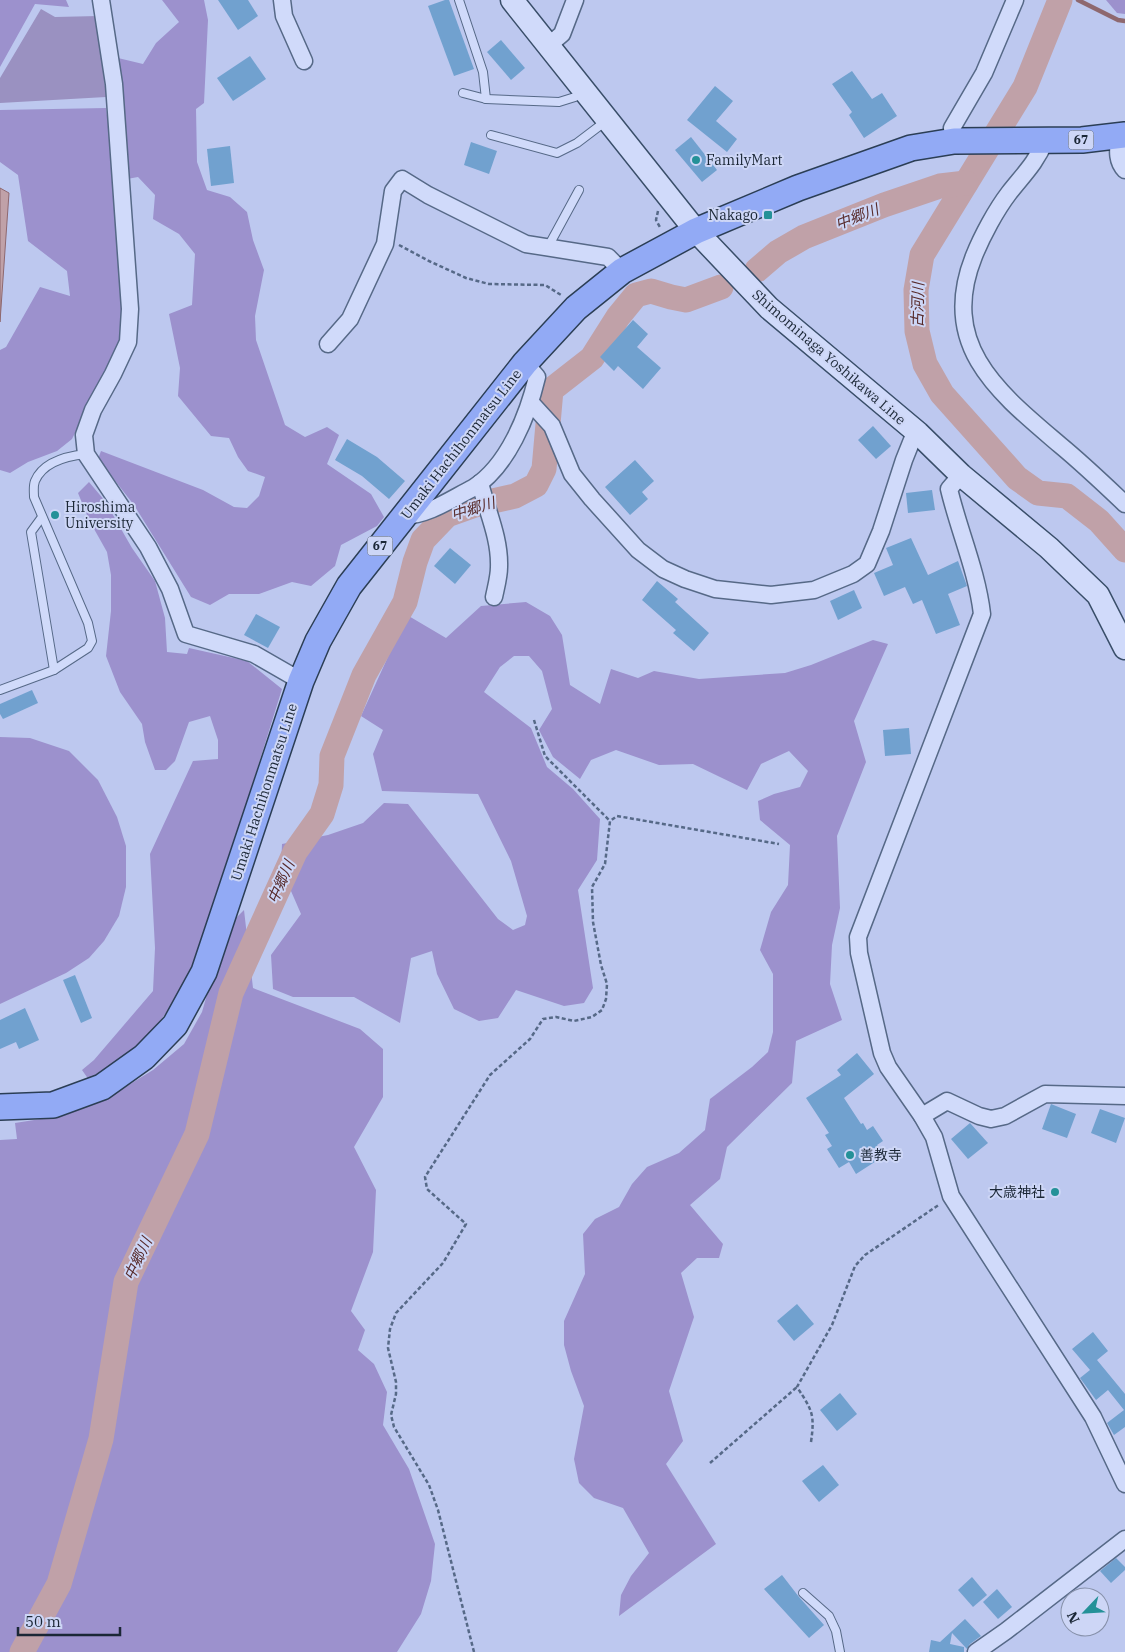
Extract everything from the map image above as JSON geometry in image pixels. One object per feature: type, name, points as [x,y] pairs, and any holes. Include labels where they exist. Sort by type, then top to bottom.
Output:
[{"type":"main road","name":"Shimominaga Yoshikawa Line","points":[[512,0],[550,45],[696,231],[769,308],[918,433],[961,475],[1049,548],[1098,595],[1125,648]]},
{"type":"main road","name":"Umaki Hachihonmatsu Line","points":[[0,1107],[53,1105],[102,1087],[144,1057],[175,1026],[204,972],[301,681],[318,641],[349,586],[525,363],[576,308],[622,272],[696,231],[798,188],[912,148],[954,140],[1082,140],[1122,136]]},
{"type":"street","points":[[101,0],[114,84],[130,309],[128,342],[114,374],[94,410],[84,435],[86,454],[148,547],[170,590],[186,634],[254,654],[301,681]]},
{"type":"street","points":[[282,0],[284,16],[304,61]]},
{"type":"street","points":[[550,45],[562,34],[575,0]]},
{"type":"street","points":[[954,140],[952,128],[984,73],[1015,0]]},
{"type":"street","points":[[1122,136],[1118,156],[1120,165],[1125,170]]},
{"type":"street","points":[[1041,140],[1039,156],[1007,195],[974,256],[963,292],[963,320],[976,358],[991,381],[1015,407],[1080,462],[1125,504]]},
{"type":"street","points":[[328,344],[350,319],[385,244],[393,191],[402,179],[428,195],[526,244],[608,257],[622,272]]},
{"type":"street","points":[[494,597],[500,568],[498,546],[493,524],[483,496],[506,452],[536,408],[537,377],[525,363]]},
{"type":"street","points":[[536,408],[552,426],[572,474],[638,550],[663,569],[685,579],[715,589],[771,595],[814,590],[853,574],[867,564],[881,531],[904,460],[912,440],[918,433]]},
{"type":"street","points":[[961,475],[949,490],[980,594],[982,614],[858,937],[859,953],[882,1053],[888,1067],[922,1116],[934,1138],[951,1196],[1093,1417],[1125,1484]]},
{"type":"street","points":[[404,516],[416,515],[483,496]]},
{"type":"street","points":[[922,1116],[946,1101],[979,1116],[991,1119],[1005,1116],[1045,1094],[1125,1096]]},
{"type":"street","points":[[976,1652],[1125,1540]]},
{"type":"lane","points":[[459,0],[483,72],[486,99]]},
{"type":"lane","points":[[463,93],[486,99],[559,102],[574,96],[584,89]]},
{"type":"lane","points":[[491,135],[557,153],[577,143],[608,120]]},
{"type":"lane","points":[[548,247],[579,190]]},
{"type":"lane","points":[[0,690],[54,670],[88,648],[92,641],[88,622],[34,498],[34,483],[42,471],[54,462],[86,454]]},
{"type":"lane","points":[[42,517],[31,532],[54,670]]},
{"type":"lane","points":[[804,1592],[829,1616],[836,1631],[840,1652]]},
{"type":"path","points":[[385,244],[397,244],[466,278],[489,284],[545,284],[576,308]]},
{"type":"path","points":[[534,720],[545,756],[610,821]]},
{"type":"path","points":[[474,1652],[438,1510],[429,1485],[394,1427],[391,1415],[396,1394],[396,1382],[388,1348],[390,1329],[396,1313],[443,1263],[466,1224],[427,1189],[425,1177],[490,1075],[530,1039],[544,1019],[556,1017],[574,1021],[592,1017],[602,1010],[606,999],[607,984],[601,965],[593,922],[592,887],[604,864],[610,821],[617,816],[779,844]]},
{"type":"path","points":[[710,1463],[797,1387],[832,1325],[855,1266],[865,1255],[951,1196]]},
{"type":"path","points":[[797,1387],[810,1407],[814,1422],[811,1442]]},
{"type":"shaded area","points":[[0,0],[66,0],[69,7],[35,4],[0,67]]},
{"type":"shaded area","points":[[162,0],[204,0],[208,20],[204,103],[196,109],[197,162],[207,190],[230,197],[247,212],[253,240],[264,270],[255,316],[256,340],[285,425],[305,437],[327,427],[339,435],[327,464],[371,494],[384,517],[377,526],[341,545],[335,566],[311,586],[292,582],[259,594],[229,594],[210,605],[191,597],[134,505],[98,459],[101,451],[203,490],[234,507],[247,508],[259,496],[265,477],[248,471],[238,457],[229,438],[211,436],[178,396],[180,368],[169,314],[192,305],[195,254],[179,234],[153,219],[155,195],[138,177],[127,179],[118,58],[143,64],[156,43],[179,22]]},
{"type":"shaded area","points":[[1106,0],[1125,0],[1125,14],[1117,13]]},
{"type":"shaded area","points":[[41,9],[55,17],[98,16],[106,97],[0,103],[0,78]]},
{"type":"shaded area","points":[[106,108],[117,191],[123,315],[118,347],[72,439],[57,451],[28,462],[10,473],[0,470],[0,350],[6,347],[40,287],[70,296],[67,271],[28,241],[18,175],[0,162],[0,110]]},
{"type":"shaded area","points":[[0,188],[9,193],[0,322]]},
{"type":"shaded area","points":[[89,482],[105,501],[132,548],[155,581],[165,618],[167,652],[187,654],[189,648],[247,661],[282,689],[207,930],[180,994],[160,1021],[134,1050],[89,1080],[82,1070],[94,1060],[153,991],[155,948],[150,854],[193,761],[218,759],[218,740],[210,716],[189,722],[175,761],[166,770],[155,770],[145,742],[142,724],[120,692],[106,656],[111,611],[111,575],[107,552],[89,520],[78,493]]},
{"type":"shaded area","points":[[526,602],[550,616],[562,635],[570,685],[600,704],[611,669],[638,678],[654,671],[699,679],[785,673],[811,665],[873,640],[888,644],[854,721],[866,762],[837,836],[840,908],[832,945],[830,984],[842,1020],[796,1041],[792,1083],[727,1147],[720,1179],[690,1205],[723,1244],[719,1258],[697,1258],[681,1273],[694,1317],[669,1391],[683,1441],[666,1464],[716,1544],[619,1616],[621,1595],[631,1576],[649,1553],[623,1508],[594,1498],[579,1483],[574,1459],[584,1406],[564,1345],[564,1321],[585,1274],[583,1234],[595,1219],[619,1207],[632,1184],[647,1167],[679,1153],[705,1130],[710,1099],[752,1067],[768,1052],[773,1032],[773,974],[760,950],[771,912],[788,885],[790,845],[760,820],[758,801],[774,794],[800,787],[808,771],[789,751],[761,764],[747,790],[693,764],[659,765],[616,750],[591,760],[580,779],[553,757],[539,730],[552,709],[542,671],[529,656],[514,656],[500,667],[484,692],[531,728],[547,767],[573,789],[600,819],[597,860],[578,890],[593,988],[584,1003],[564,1006],[516,990],[498,1018],[479,1021],[454,1009],[437,974],[432,951],[411,958],[400,1023],[354,997],[293,997],[273,989],[271,955],[301,914],[281,868],[282,844],[328,835],[363,823],[384,803],[408,804],[498,919],[513,930],[525,925],[527,916],[511,861],[478,794],[382,791],[373,754],[383,730],[361,716],[407,615],[446,638],[481,606]]},
{"type":"shaded area","points":[[0,737],[30,738],[69,751],[98,780],[117,817],[126,846],[126,887],[119,916],[104,941],[89,958],[66,973],[0,1004]]},
{"type":"shaded area","points":[[244,910],[253,988],[360,1029],[383,1049],[383,1097],[354,1147],[376,1190],[373,1252],[351,1311],[365,1330],[358,1350],[374,1364],[387,1392],[383,1425],[409,1469],[435,1544],[431,1581],[421,1614],[397,1652],[0,1652],[0,1140],[17,1139],[15,1123],[66,1115],[114,1094],[153,1070],[184,1044],[202,1012],[226,928]]},
{"type":"building","points":[[218,0],[248,0],[258,16],[238,30]]},
{"type":"building","points":[[449,0],[474,69],[454,76],[428,6]]},
{"type":"building","points":[[501,40],[525,68],[511,80],[487,52]]},
{"type":"building","points":[[250,56],[266,79],[233,101],[217,78]]},
{"type":"building","points":[[852,71],[872,99],[882,93],[897,116],[864,138],[849,115],[852,112],[832,84]]},
{"type":"building","points":[[715,86],[733,101],[716,121],[737,139],[727,152],[687,120]]},
{"type":"building","name":"FamilyMart","points":[[691,137],[717,170],[702,182],[675,150]]},
{"type":"building","points":[[471,142],[497,151],[489,174],[464,165]]},
{"type":"building","points":[[230,146],[234,183],[211,186],[207,149]]},
{"type":"building","points":[[633,320],[648,334],[637,347],[661,368],[643,389],[618,366],[614,371],[600,357]]},
{"type":"building","points":[[873,426],[891,446],[876,459],[858,440]]},
{"type":"building","points":[[347,439],[377,457],[405,481],[389,499],[362,476],[335,460]]},
{"type":"building","points":[[635,460],[654,481],[642,492],[648,499],[630,515],[605,487]]},
{"type":"building","points":[[932,490],[935,510],[908,513],[906,493]]},
{"type":"building","points":[[911,538],[928,575],[958,561],[967,586],[948,594],[960,625],[936,634],[922,600],[913,604],[905,587],[884,596],[874,573],[893,565],[886,548]]},
{"type":"building","points":[[450,548],[471,565],[455,584],[434,566]]},
{"type":"building","points":[[657,581],[678,599],[675,602],[709,633],[694,651],[673,633],[676,630],[642,600]]},
{"type":"building","points":[[854,590],[862,608],[838,620],[830,601]]},
{"type":"building","points":[[256,614],[280,627],[268,648],[244,635]]},
{"type":"building","points":[[32,690],[38,703],[3,719],[0,714],[0,704]]},
{"type":"building","points":[[909,728],[911,754],[885,756],[883,730]]},
{"type":"building","points":[[75,975],[92,1018],[81,1023],[63,980]]},
{"type":"building","points":[[25,1008],[39,1040],[19,1049],[16,1042],[0,1049],[0,1020]]},
{"type":"building","points":[[857,1053],[874,1074],[844,1098],[867,1130],[873,1126],[883,1141],[877,1145],[884,1156],[856,1174],[849,1162],[839,1168],[827,1149],[832,1146],[825,1135],[829,1133],[806,1098],[841,1075],[837,1070]]},
{"type":"building","points":[[1051,1104],[1076,1114],[1067,1138],[1042,1129]]},
{"type":"building","points":[[1100,1109],[1125,1118],[1116,1143],[1091,1133]]},
{"type":"building","points":[[970,1123],[988,1143],[968,1159],[951,1139]]},
{"type":"building","points":[[797,1304],[814,1324],[794,1341],[777,1321]]},
{"type":"building","points":[[1093,1332],[1108,1351],[1097,1360],[1125,1394],[1125,1427],[1114,1435],[1107,1423],[1124,1410],[1108,1390],[1096,1400],[1080,1378],[1090,1370],[1072,1349]]},
{"type":"building","points":[[840,1393],[857,1414],[837,1431],[820,1410]]},
{"type":"building","points":[[823,1465],[839,1485],[819,1502],[802,1481]]},
{"type":"building","points":[[1116,1558],[1125,1567],[1125,1570],[1111,1583],[1100,1571]]},
{"type":"building","points":[[782,1575],[824,1625],[809,1638],[764,1589]]},
{"type":"building","points":[[972,1577],[987,1595],[973,1607],[958,1590]]},
{"type":"building","points":[[997,1589],[1012,1607],[998,1619],[983,1602]]},
{"type":"building","points":[[965,1619],[981,1636],[970,1644],[967,1649],[952,1633],[950,1644],[964,1647],[964,1652],[929,1652],[931,1640],[940,1642]]},
{"type":"waterway","name":"古河川","points":[[1060,0],[1025,87],[922,255],[916,290],[917,331],[925,364],[942,394],[1017,478],[1038,493],[1067,496],[1099,521],[1125,550]]},
{"type":"waterway","points":[[1078,0],[1118,20],[1125,21]]},
{"type":"waterway","name":"中郷川","points":[[757,270],[778,252],[804,237],[884,205],[940,186],[966,183]]},
{"type":"waterway","name":"中郷川","points":[[22,1652],[59,1584],[101,1439],[126,1282],[197,1134],[231,993],[295,852],[322,814],[331,785],[332,756],[364,675],[405,602],[415,562],[423,540],[447,515],[475,505],[515,496],[536,485],[544,469],[551,390],[592,358],[618,317],[636,295],[651,291],[686,300],[721,287]]},
{"type":"place","name":"FamilyMart","points":[[696,160]]},
{"type":"place","name":"Nakago","points":[[768,215]]},
{"type":"place","name":"Hiroshima University","points":[[55,515]]},
{"type":"place","name":"善教寺","points":[[850,1155]]},
{"type":"place","name":"大歳神社","points":[[1055,1192]]}]
